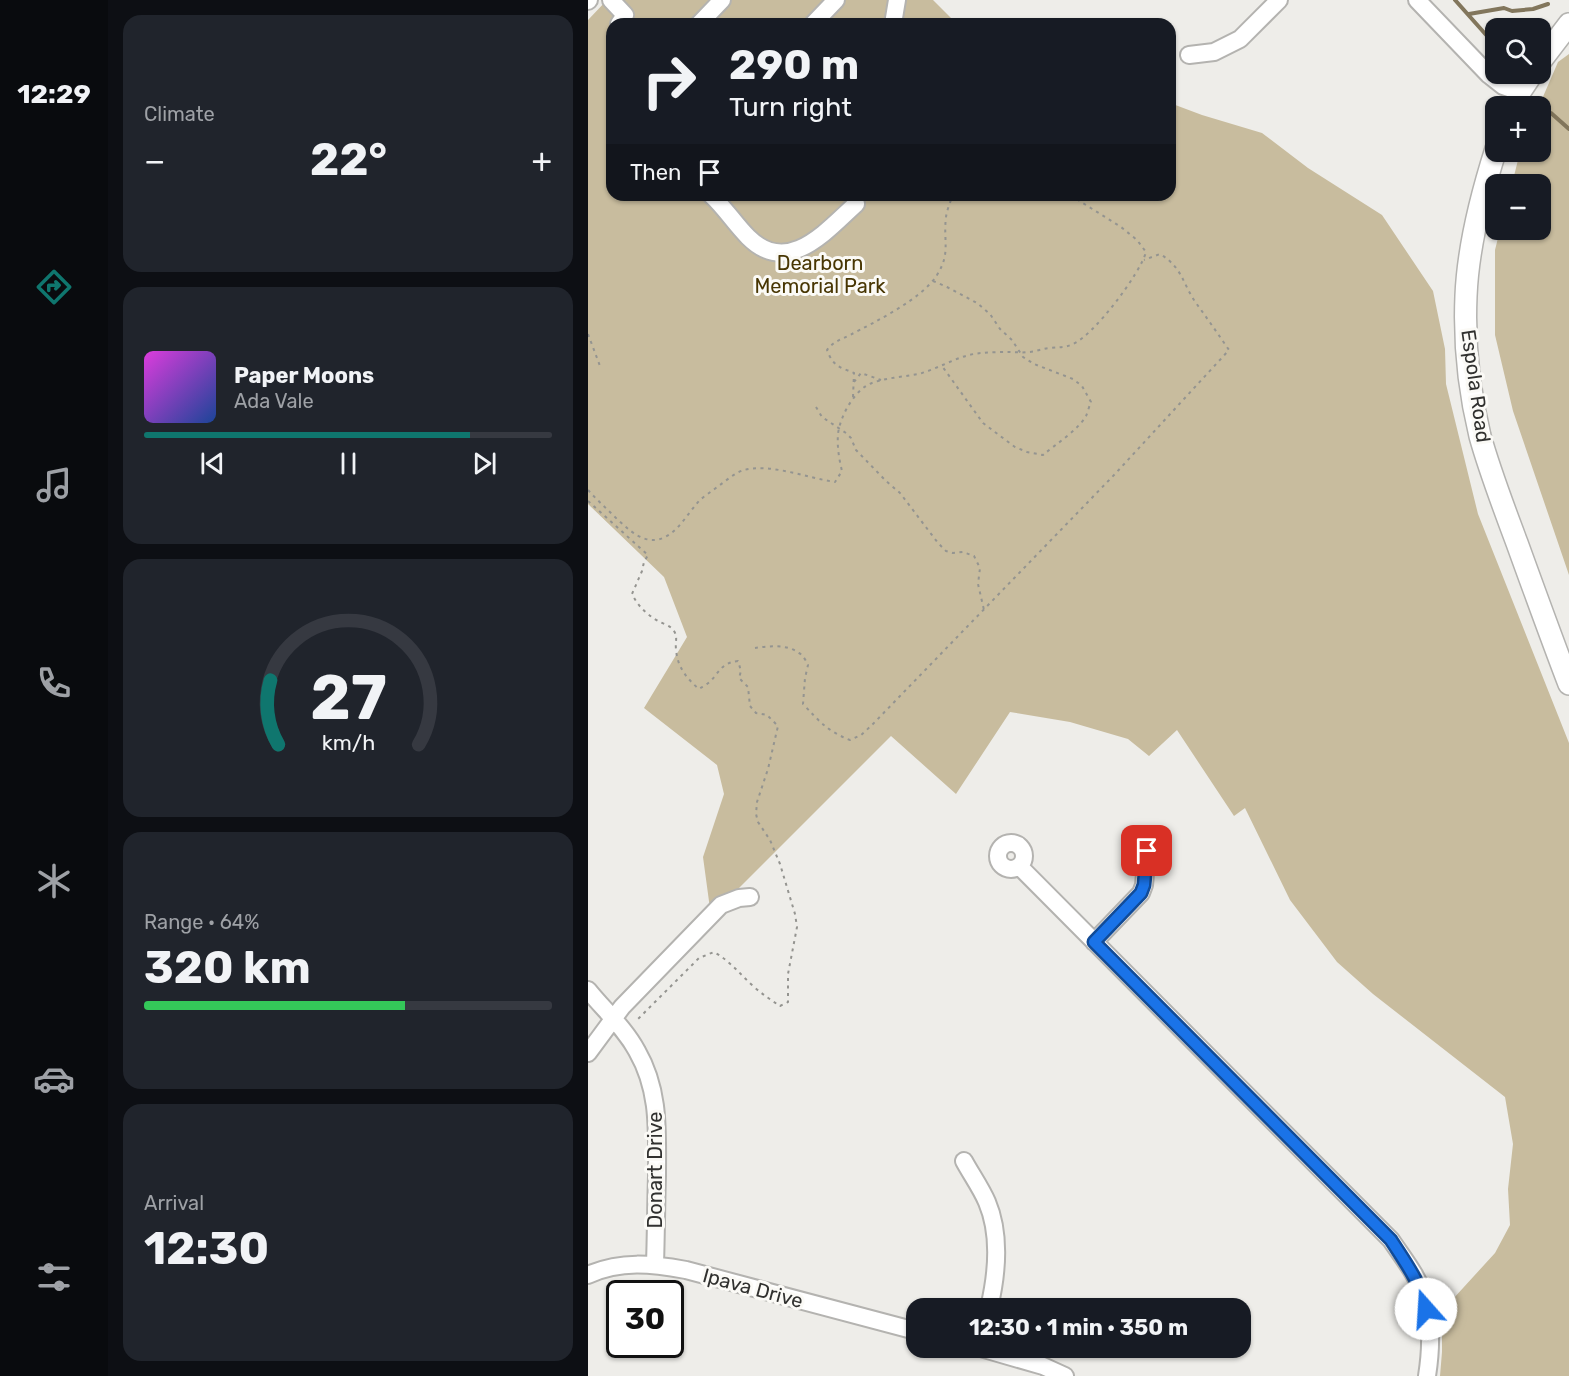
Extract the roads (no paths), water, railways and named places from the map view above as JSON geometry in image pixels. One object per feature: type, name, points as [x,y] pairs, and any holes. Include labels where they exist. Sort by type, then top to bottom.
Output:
[{"type":"main road","points":[[1551,48],[1569,24]]},
{"type":"main road","name":"Espola Road","points":[[1492,162],[1480,205],[1468,277],[1466,326],[1473,397],[1481,437],[1497,491],[1569,684]]},
{"type":"street","points":[[611,0],[624,18]]},
{"type":"street","points":[[705,18],[722,0]]},
{"type":"street","points":[[819,18],[836,0]]},
{"type":"street","points":[[894,18],[897,0]]},
{"type":"street","points":[[1189,55],[1214,52],[1239,39],[1279,0]]},
{"type":"street","points":[[1417,0],[1489,75],[1514,96]]},
{"type":"street","points":[[716,201],[748,237],[762,248],[780,253],[798,249],[814,241],[856,204],[855,201]]},
{"type":"street","points":[[1094,942],[1141,893],[1144,885],[1147,851]]},
{"type":"street","points":[[1020,867],[1391,1240],[1413,1272],[1424,1296],[1429,1322],[1430,1358],[1427,1376]]},
{"type":"street","points":[[588,1053],[622,1007],[721,905],[750,897]]},
{"type":"street","name":"Donart Drive","points":[[588,990],[624,1030],[638,1051],[650,1078],[656,1106],[657,1134],[655,1264]]},
{"type":"street","points":[[964,1161],[987,1202],[994,1225],[997,1267],[991,1298]]},
{"type":"street","name":"Ipava Drive","points":[[588,1275],[618,1266],[655,1264],[686,1270],[906,1328]]},
{"type":"street","points":[[1016,1358],[1043,1366],[1065,1376]]},
{"type":"waterway","points":[[1455,0],[1485,34]]},
{"type":"waterway","points":[[1469,14],[1504,8],[1512,11],[1533,9],[1548,4]]},
{"type":"waterway","points":[[1551,113],[1569,129]]},
{"type":"park label","name":"Dearborn Memorial Park","points":[[820,274]]}]
